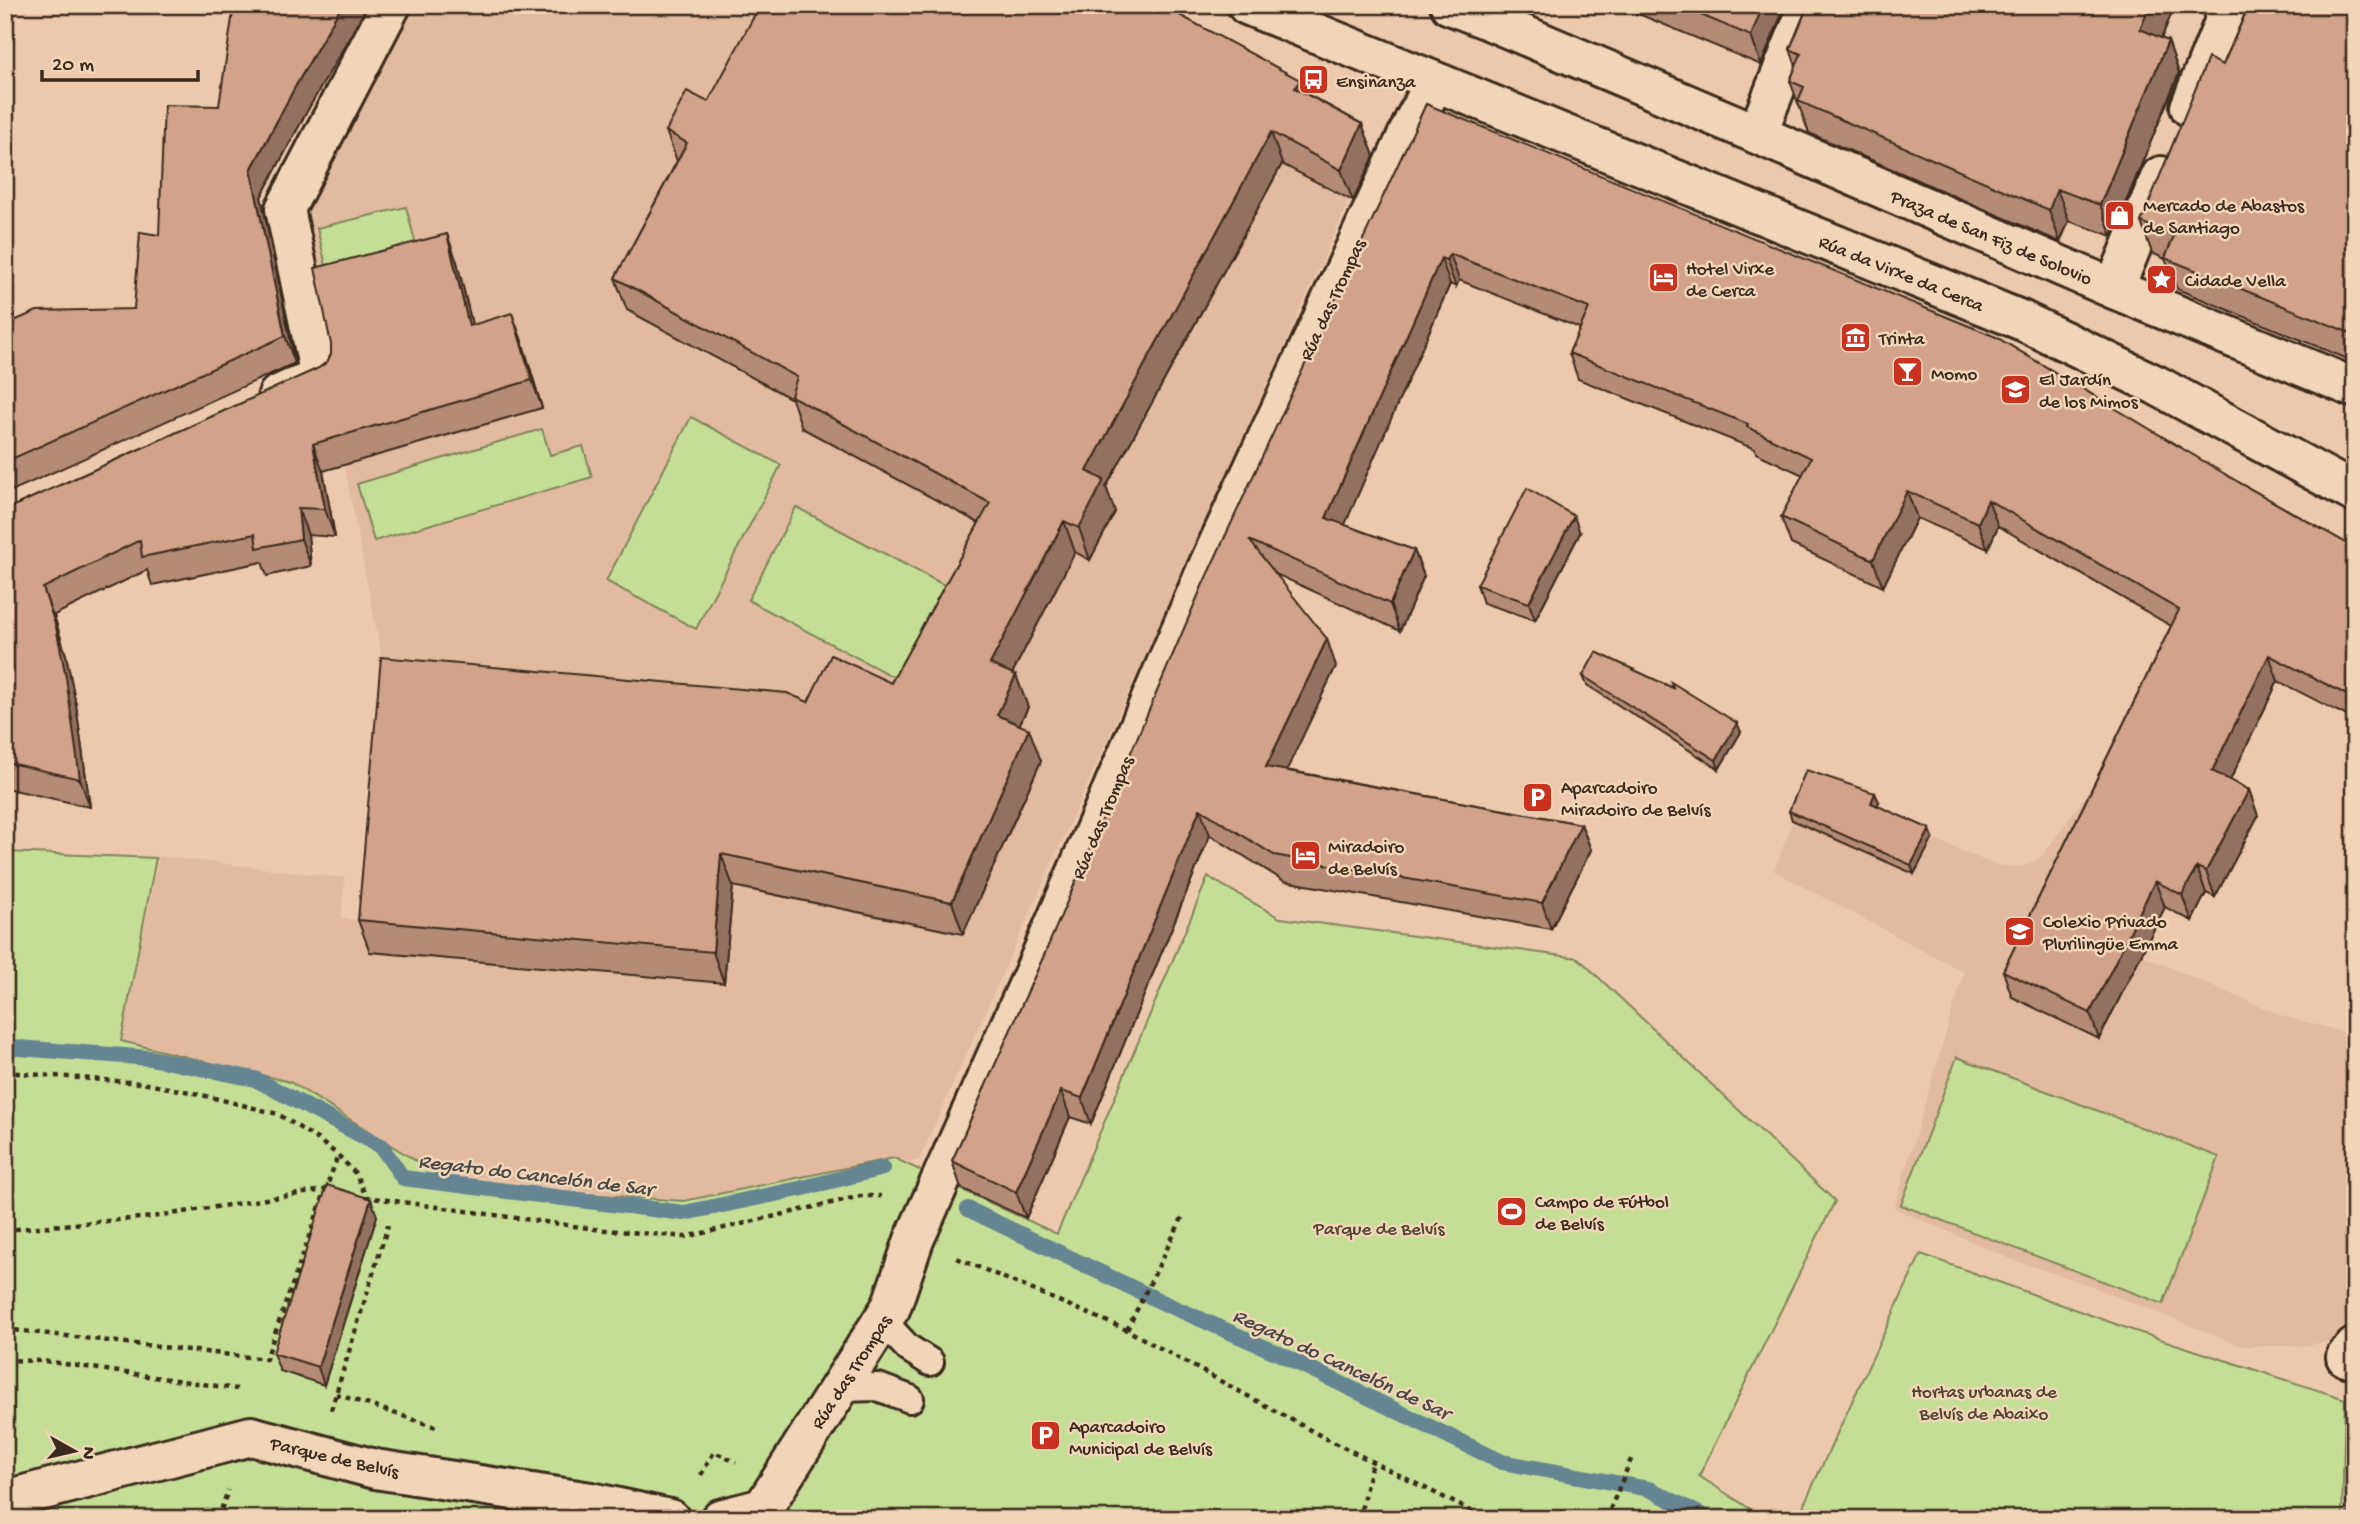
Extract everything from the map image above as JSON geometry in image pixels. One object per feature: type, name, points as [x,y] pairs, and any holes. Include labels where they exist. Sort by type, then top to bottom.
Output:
[{"type":"street","points":[[244,410],[320,376],[285,209],[391,5]]},
{"type":"street","name":"Rúa da Virxe da Cerca","points":[[1247,5],[2023,321],[2168,391],[2355,493]]},
{"type":"street","name":"Praza de San Fiz de Solovio","points":[[1450,5],[1487,12],[1757,134],[2115,289],[2355,388]]},
{"type":"street","points":[[1757,134],[1809,5]]},
{"type":"street","points":[[2115,289],[2231,5]]},
{"type":"street","name":"Rúa das Trompas","points":[[726,1518],[763,1508],[891,1307],[914,1240],[1219,569],[1415,119],[1435,82]]},
{"type":"street","name":"Parque de Belvís","points":[[5,1500],[251,1436],[375,1469],[591,1502],[670,1519]]},
{"type":"lane","points":[[883,1321],[908,1348],[930,1362]]},
{"type":"lane","points":[[840,1388],[878,1387],[910,1399]]},
{"type":"path","points":[[5,1072],[141,1083],[190,1091],[278,1114],[338,1155],[356,1174],[366,1197]]},
{"type":"path","points":[[5,1329],[266,1359],[338,1155]]},
{"type":"path","points":[[5,1230],[152,1217],[324,1190],[335,1192]]},
{"type":"path","points":[[356,1196],[595,1229],[686,1237],[861,1196],[893,1196]]},
{"type":"path","points":[[1127,1330],[1183,1216]]},
{"type":"path","points":[[329,1416],[388,1225]]},
{"type":"path","points":[[914,1240],[1127,1330],[1323,1437],[1487,1519]]},
{"type":"path","points":[[5,1360],[44,1361],[239,1389]]},
{"type":"path","points":[[697,1481],[714,1452],[739,1463]]},
{"type":"path","points":[[1606,1519],[1631,1458]]},
{"type":"path","points":[[1359,1519],[1372,1462]]},
{"type":"path","points":[[218,1519],[229,1485]]},
{"type":"shaded area","points":[[396,5],[1113,5],[1370,154],[919,1160],[683,1203],[432,1171],[289,1081],[122,1040],[159,856],[345,878],[341,918],[368,922],[389,695],[292,197]]},
{"type":"shaded area","name":"Colexio Privado Plurilingüe Emma","points":[[2234,500],[2287,663],[2141,955],[2283,1016],[2355,1035],[2355,1322],[2337,1340],[2301,1346],[2242,1346],[2072,1279],[2018,1262],[1894,1208],[1964,972],[1774,871],[1809,779],[1879,802],[1876,808],[1922,834],[1995,865],[2028,865],[2043,855],[2090,790]]},
{"type":"green space","points":[[406,207],[420,260],[330,282],[317,228]]},
{"type":"green space","points":[[691,417],[781,465],[696,629],[606,581]]},
{"type":"green space","points":[[542,429],[550,455],[583,446],[592,477],[374,541],[357,484]]},
{"type":"green space","points":[[796,507],[946,586],[897,679],[748,600]]},
{"type":"green space","name":"Parque de Belvís","points":[[5,852],[156,858],[121,1041],[290,1082],[453,1184],[684,1201],[894,1158],[1057,1234],[1208,877],[1280,918],[1578,958],[1835,1201],[1699,1476],[1766,1519],[5,1519]]},
{"type":"green space","points":[[1957,1057],[2219,1157],[2163,1304],[1901,1205]]},
{"type":"green space","name":"Hortas urbanas de Belvís de Abaixo","points":[[1921,1254],[2132,1330],[2345,1399],[2342,1519],[1808,1519],[1799,1515]]},
{"type":"green space","points":[[2355,1432],[2355,1519],[2349,1519],[2350,1433]]},
{"type":"building","points":[[234,5],[342,5],[251,170],[285,336],[5,462],[5,362],[8,362],[14,321],[37,311],[134,309],[140,232],[159,235],[164,105],[219,106]]},
{"type":"building","points":[[760,5],[1161,5],[1300,80],[1295,88],[1362,124],[1341,170],[1271,132],[1087,471],[1104,480],[1079,528],[1064,521],[990,664],[1016,675],[997,715],[1029,729],[952,902],[721,854],[713,952],[358,920],[381,657],[787,693],[808,702],[831,655],[891,683],[990,503],[791,396],[797,377],[615,278],[687,143],[666,131],[687,91],[708,102]]},
{"type":"building","points":[[1677,5],[1763,5],[1751,36]]},
{"type":"building","points":[[1808,5],[2150,5],[2140,29],[2168,41],[2100,205],[2057,189],[2049,210],[1798,101],[1804,87],[1790,81],[1801,54],[1790,49]]},
{"type":"building","points":[[2249,5],[2355,5],[2355,335],[2165,258],[2174,236],[2141,222],[2208,58],[2223,65]]},
{"type":"building","points":[[1426,104],[1996,337],[2240,483],[2355,548],[2355,699],[2269,655],[2212,771],[2249,790],[2206,871],[2197,867],[2182,895],[2155,881],[2090,1013],[2003,971],[2179,610],[1988,500],[1978,523],[1907,491],[1873,560],[1781,517],[1811,458],[1747,427],[1748,424],[1569,353],[1589,308],[1450,254],[1446,260],[1441,258],[1326,518],[1414,550],[1390,604],[1249,540],[1327,639],[1266,767],[1581,824],[1542,903],[1274,855],[1200,809],[1082,1098],[1061,1091],[1016,1192],[952,1161],[1045,953],[1203,584]]},
{"type":"building","points":[[447,234],[469,326],[512,313],[532,380],[313,444],[325,509],[298,508],[301,539],[257,548],[255,534],[142,557],[140,540],[43,588],[56,627],[66,677],[80,779],[5,762],[5,510],[319,368],[327,362],[331,354],[331,344],[315,268]]},
{"type":"building","points":[[1527,488],[1574,516],[1529,603],[1477,585]]},
{"type":"building","points":[[1596,652],[1673,688],[1671,682],[1737,723],[1716,760],[1583,676]]},
{"type":"building","points":[[1806,770],[1875,793],[1871,803],[1930,829],[1911,865],[1789,811]]},
{"type":"building","points":[[327,1185],[371,1199],[318,1367],[273,1353]]},
{"type":"waterway","name":"Regato do Cancelón de Sar","points":[[5,1047],[150,1058],[255,1079],[381,1146],[403,1178],[684,1213],[883,1168]]},
{"type":"waterway","name":"Regato do Cancelón de Sar","points":[[968,1209],[1166,1304],[1282,1355],[1502,1462],[1649,1489],[1709,1519]]},
{"type":"waterway","name":"Regato do Cancelón de Sar","points":[[2352,1426],[2354,1519]]},
{"type":"place","name":"Ensinanza","points":[[1313,80]]},
{"type":"place","name":"Mercado de Abastos de Santiago","points":[[2120,215]]},
{"type":"place","name":"Hotel Virxe de Cerca","points":[[1663,278]]},
{"type":"place","name":"Cidade Vella","points":[[2162,279]]},
{"type":"place","name":"Trinta","points":[[1856,337]]},
{"type":"place","name":"Momo","points":[[1908,372]]},
{"type":"place","name":"El Jardín de los Mimos","points":[[2016,389]]},
{"type":"place","name":"Aparcadoiro Miradoiro de Belvís","points":[[1538,797]]},
{"type":"place","name":"Miradoiro de Belvís","points":[[1305,856]]},
{"type":"place","name":"Colexio Privado Plurilingüe Emma","points":[[2020,931]]},
{"type":"place","name":"Campo de Fútbol de Belvís","points":[[1512,1211]]},
{"type":"place","name":"Aparcadoiro Municipal de Belvís","points":[[1046,1436]]}]
